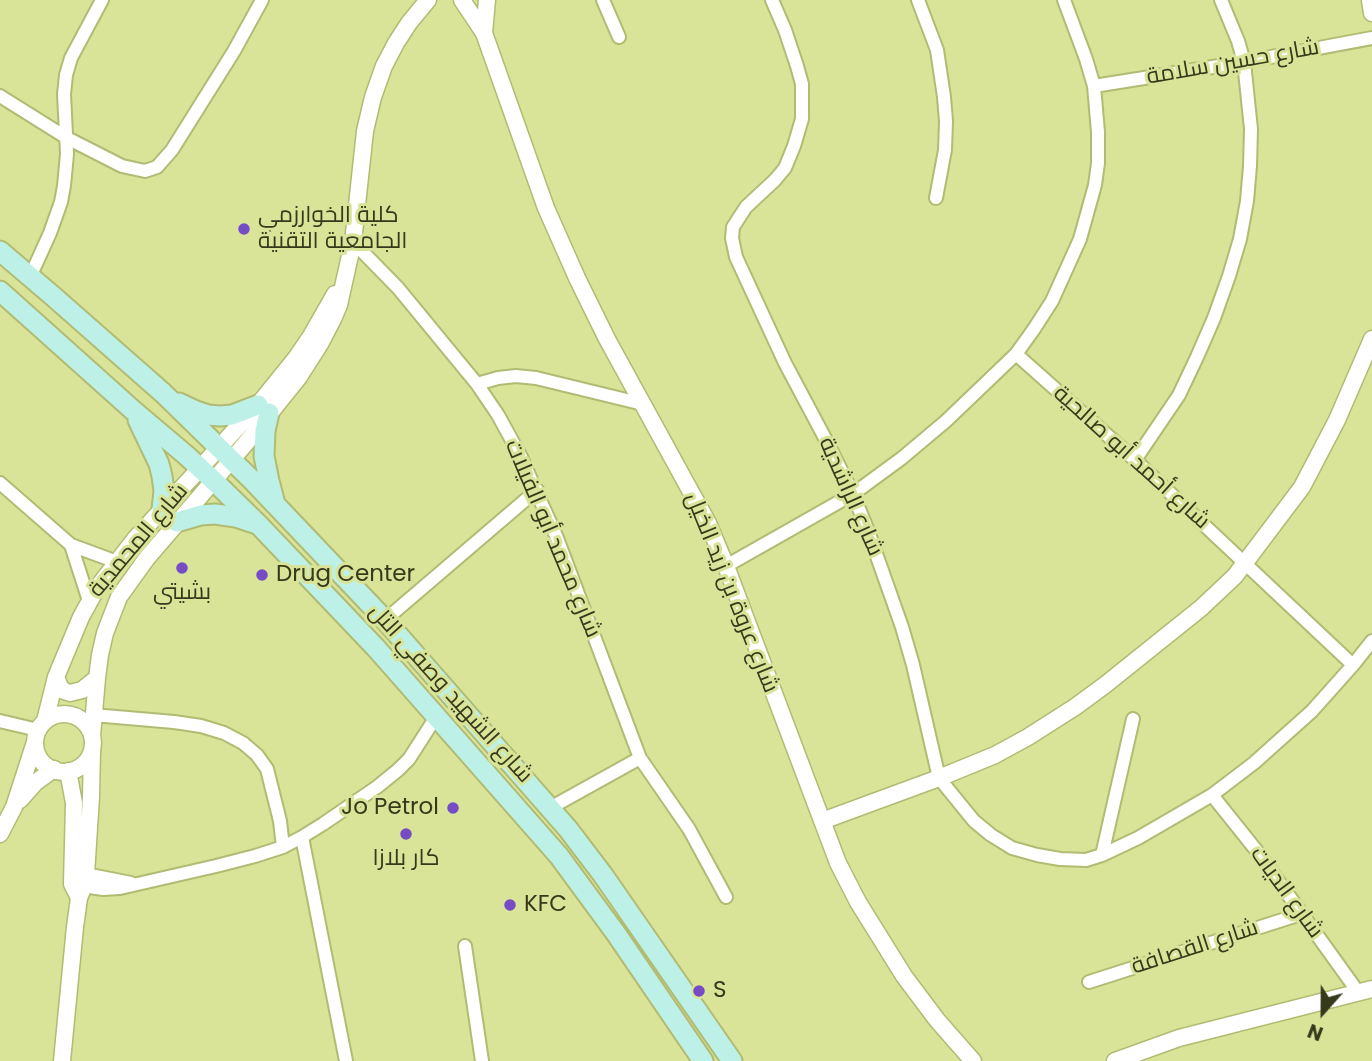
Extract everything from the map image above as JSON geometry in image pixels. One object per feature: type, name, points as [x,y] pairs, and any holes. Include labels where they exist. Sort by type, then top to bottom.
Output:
[{"type":"main road","name":"شارع الشهيد وصفي التل","points":[[0,251],[163,394],[276,505],[385,620],[550,808],[603,875],[732,1061]]},
{"type":"main road","name":"شارع الشهيد وصفي التل","points":[[0,291],[207,474],[376,648],[559,856],[704,1061]]},
{"type":"main road","points":[[163,394],[208,415],[232,415],[264,409],[264,456],[276,505]]},
{"type":"main road","points":[[135,412],[159,464],[170,515],[215,514],[258,524]]},
{"type":"street","points":[[30,277],[61,202],[66,170],[66,75],[71,58],[102,0]]},
{"type":"street","points":[[0,96],[67,138],[122,166],[145,171],[157,167],[172,150],[234,51],[262,0]]},
{"type":"street","name":"شارع عروة بن زيد الخيل","points":[[462,0],[484,33],[560,241],[595,314],[708,523],[838,863],[877,935],[920,998],[973,1061]]},
{"type":"street","name":"شارع عروة بن زيد الخيل","points":[[484,33],[486,0]]},
{"type":"street","points":[[603,0],[619,37]]},
{"type":"street","name":"شارع الراشدية","points":[[772,0],[785,30],[802,85],[802,119],[785,168],[747,206],[733,227],[736,257],[785,363],[853,495],[868,531],[914,664],[939,778]]},
{"type":"street","points":[[918,0],[937,50],[944,97],[945,150],[936,198]]},
{"type":"street","points":[[726,566],[853,495],[902,458],[946,421],[1016,354],[1052,301],[1080,239],[1089,211],[1098,163],[1094,86],[1064,0]]},
{"type":"street","points":[[1135,460],[1178,395],[1193,366],[1214,318],[1241,239],[1247,201],[1251,130],[1244,62],[1222,0]]},
{"type":"street","points":[[1370,0],[1372,13]]},
{"type":"street","name":"شارع المحمدية","points":[[5,820],[40,731],[56,677],[97,587],[117,562],[170,515],[311,360],[328,331],[339,305],[353,242],[365,131],[373,97],[396,43],[409,23],[429,1]]},
{"type":"street","name":"شارع حسين سلامة","points":[[1094,86],[1372,38]]},
{"type":"street","name":"شارع محمد أبو الفيلات","points":[[353,242],[398,288],[477,384],[498,415],[537,490],[557,538],[640,758],[689,829],[726,897]]},
{"type":"street","points":[[822,821],[939,778],[995,755],[1028,737],[1075,707],[1173,631],[1224,587],[1245,564],[1296,495],[1315,464],[1372,339]]},
{"type":"street","name":"شارع أحمد أبو صالحية","points":[[1016,354],[1135,460],[1353,665]]},
{"type":"street","points":[[477,384],[516,376],[536,378],[643,404]]},
{"type":"street","points":[[0,483],[71,545],[117,562]]},
{"type":"street","points":[[385,620],[537,490]]},
{"type":"street","name":"شارع المحمدية","points":[[62,1061],[79,883],[91,797],[93,715],[105,633],[119,597],[147,558],[170,515]]},
{"type":"street","points":[[71,545],[89,601]]},
{"type":"street","points":[[939,778],[974,821],[1012,848],[1060,859],[1086,860],[1102,855],[1138,838],[1212,795],[1254,763],[1312,711],[1372,641]]},
{"type":"street","points":[[56,677],[64,691],[70,693],[82,690],[97,678]]},
{"type":"street","points":[[5,820],[36,782],[61,770],[80,766],[89,757],[92,743],[89,727],[73,715],[54,716],[40,731],[38,755],[43,761],[61,770]]},
{"type":"street","points":[[93,715],[201,726],[224,733],[243,743],[257,755],[267,769],[280,821],[282,847]]},
{"type":"street","points":[[79,883],[112,888],[216,866],[282,847],[302,837],[398,770],[409,760],[436,717]]},
{"type":"street","points":[[1102,855],[1133,719]]},
{"type":"street","points":[[0,721],[40,731]]},
{"type":"street","points":[[550,808],[640,758]]},
{"type":"street","name":"شارع المحمدية","points":[[61,770],[74,803],[79,883]]},
{"type":"street","name":"شارع الديات","points":[[1212,795],[1301,914],[1365,990]]},
{"type":"street","points":[[302,837],[346,1061]]},
{"type":"street","name":"شارع القصافة","points":[[1089,982],[1301,914]]},
{"type":"street","points":[[465,946],[482,1061]]},
{"type":"street","points":[[1115,1061],[1179,1038],[1365,990]]},
{"type":"place","name":"كلية الخوارزمي الجامعية التقنية","points":[[244,229]]},
{"type":"place","name":"بشيتي","points":[[182,568]]},
{"type":"place","name":"Drug Center","points":[[262,575]]},
{"type":"place","name":"Jo Petrol","points":[[453,808]]},
{"type":"place","name":"كار بلازا","points":[[406,834]]},
{"type":"place","name":"KFC","points":[[510,905]]},
{"type":"place","name":"S","points":[[699,991]]}]
